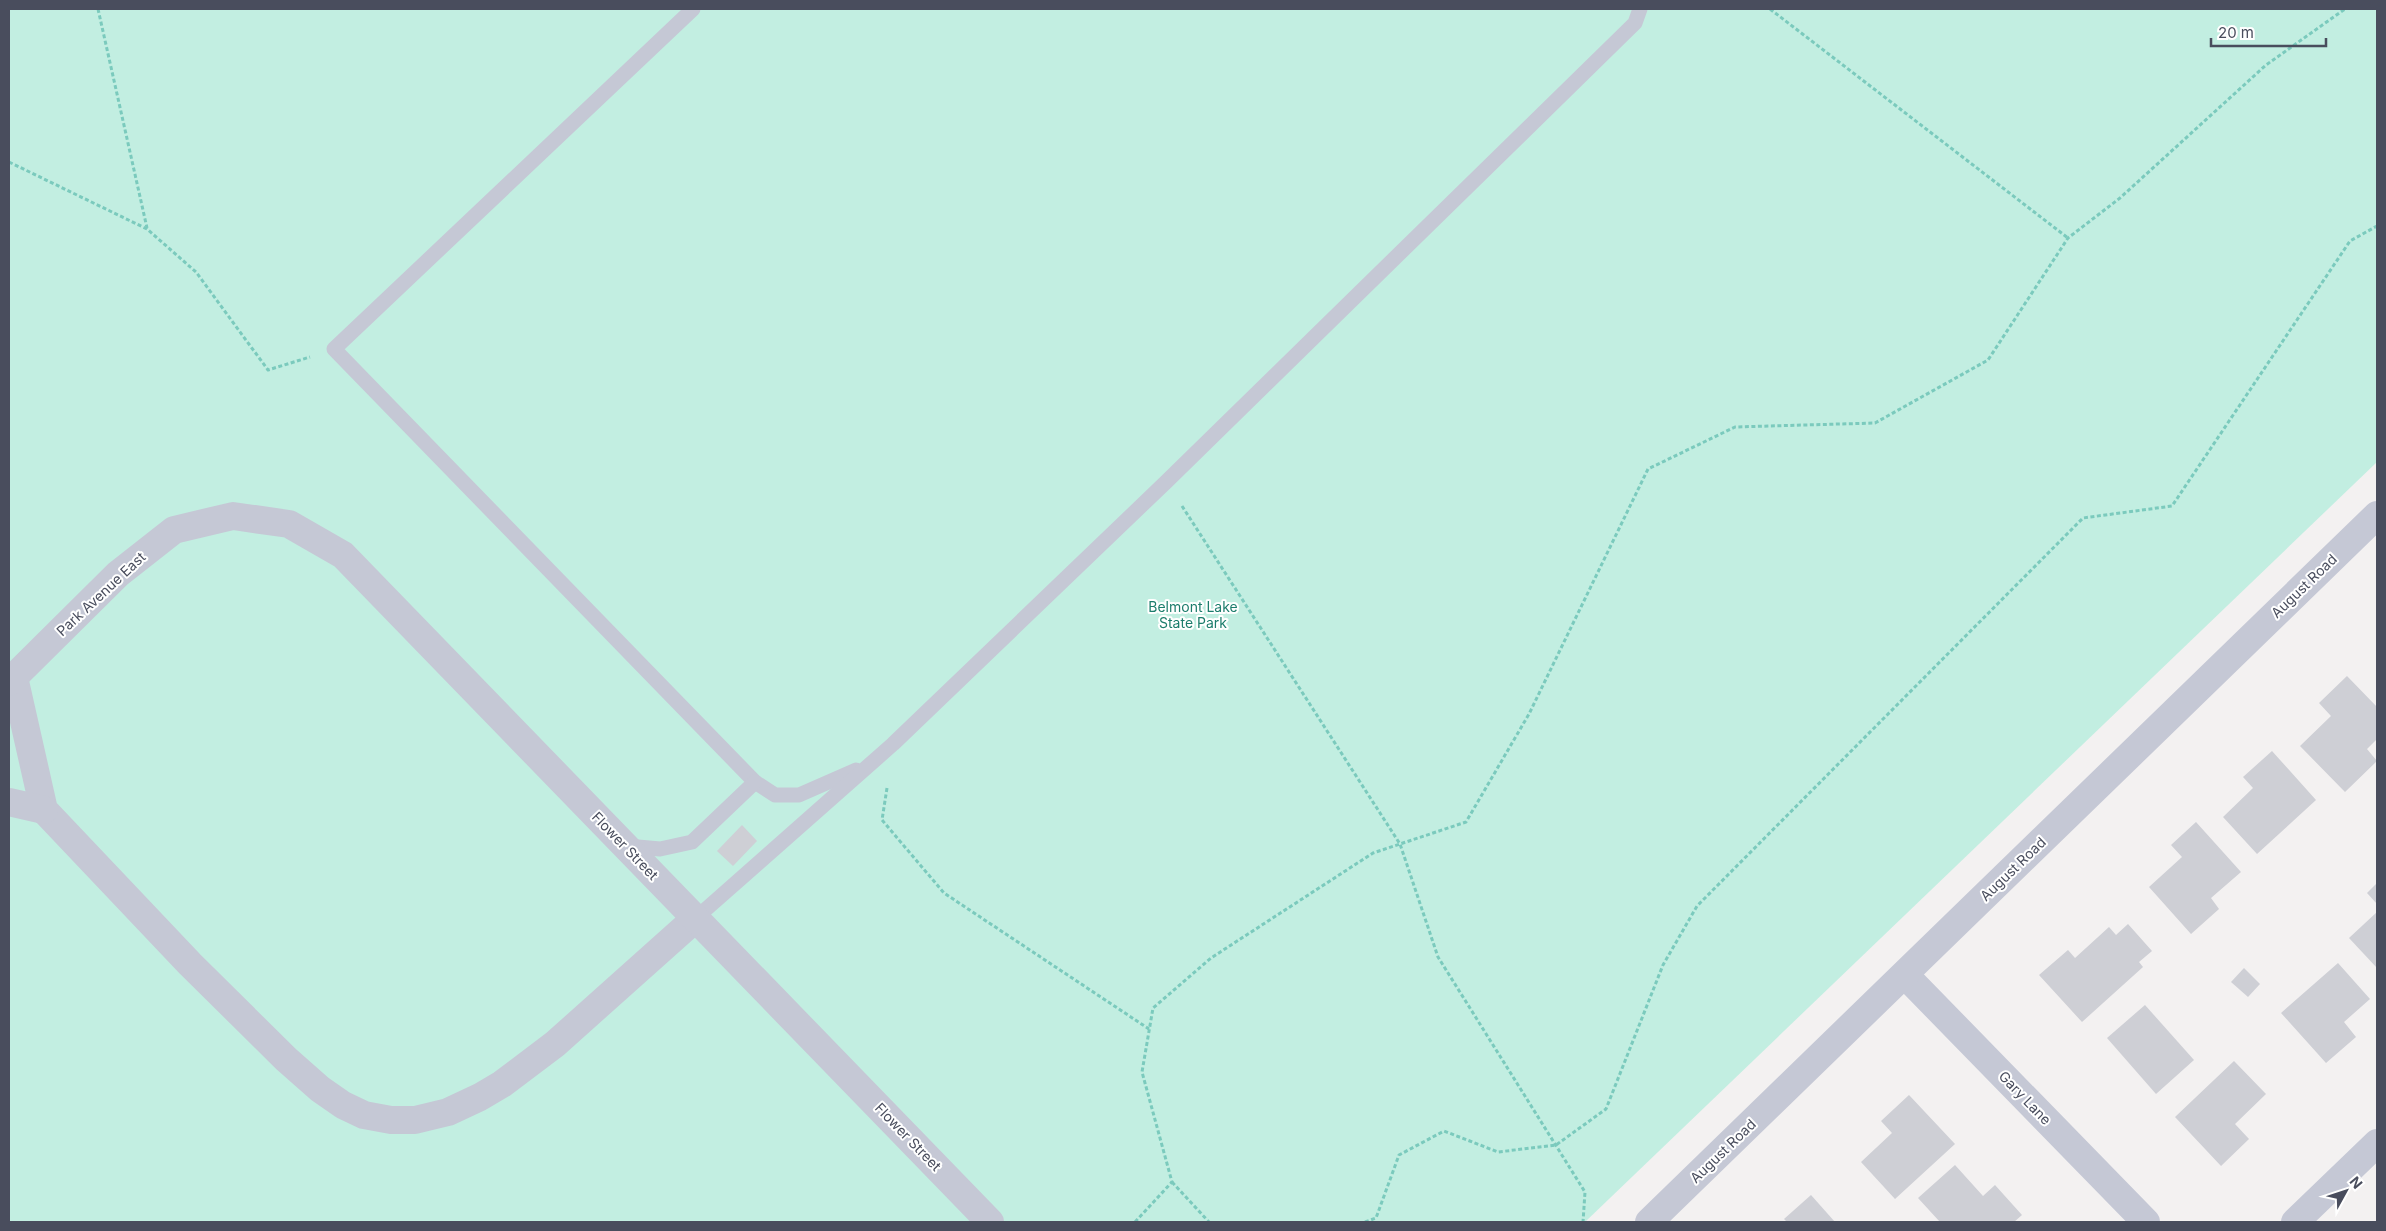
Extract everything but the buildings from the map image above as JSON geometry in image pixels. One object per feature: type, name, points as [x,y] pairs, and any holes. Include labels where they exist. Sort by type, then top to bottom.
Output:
[{"type":"street","name":"August Road","points":[[1649,1222],[2377,515]]},
{"type":"street","name":"Park Avenue East","points":[[11,679],[118,574],[174,530],[233,516]]},
{"type":"street","name":"Flower Street","points":[[233,516],[289,524],[343,555],[990,1222]]},
{"type":"street","points":[[11,679],[44,810],[190,964],[286,1059],[320,1089],[343,1105],[364,1115],[391,1120],[415,1120],[448,1112],[502,1084],[555,1044],[696,918]]},
{"type":"street","points":[[9,802],[44,810]]},
{"type":"street","name":"Gary Lane","points":[[1904,974],[2146,1222]]},
{"type":"street","points":[[2295,1222],[2377,1143]]},
{"type":"lane","points":[[693,9],[334,350],[755,782],[775,794],[799,795],[840,779],[880,757]]},
{"type":"lane","points":[[696,918],[880,757],[1166,482],[1635,23],[1640,9]]},
{"type":"lane","points":[[624,846],[660,850],[692,842],[755,782]]},
{"type":"path","points":[[98,9],[147,229]]},
{"type":"path","points":[[1770,9],[2068,238]]},
{"type":"path","points":[[1209,1222],[1172,1182],[1142,1072],[1153,1008],[1211,958],[1374,853],[1466,822],[1529,714],[1648,468],[1735,427],[1875,423],[1988,360],[2068,238],[2120,198],[2266,64],[2345,9]]},
{"type":"path","points":[[9,162],[147,229],[196,272],[268,370],[334,350]]},
{"type":"path","points":[[1365,1222],[1376,1218],[1399,1155],[1444,1132],[1498,1152],[1556,1145],[1606,1109],[1663,965],[1697,906],[2083,518],[2172,506],[2350,240],[2377,226]]},
{"type":"path","points":[[1166,482],[1400,844],[1438,957],[1585,1192],[1583,1222]]},
{"type":"path","points":[[893,744],[882,820],[944,893],[1149,1029]]},
{"type":"path","points":[[1135,1222],[1172,1182]]},
{"type":"green space","name":"Belmont Lake State Park","points":[[9,9],[2377,9],[2377,462],[1585,1222],[9,1222]]}]
